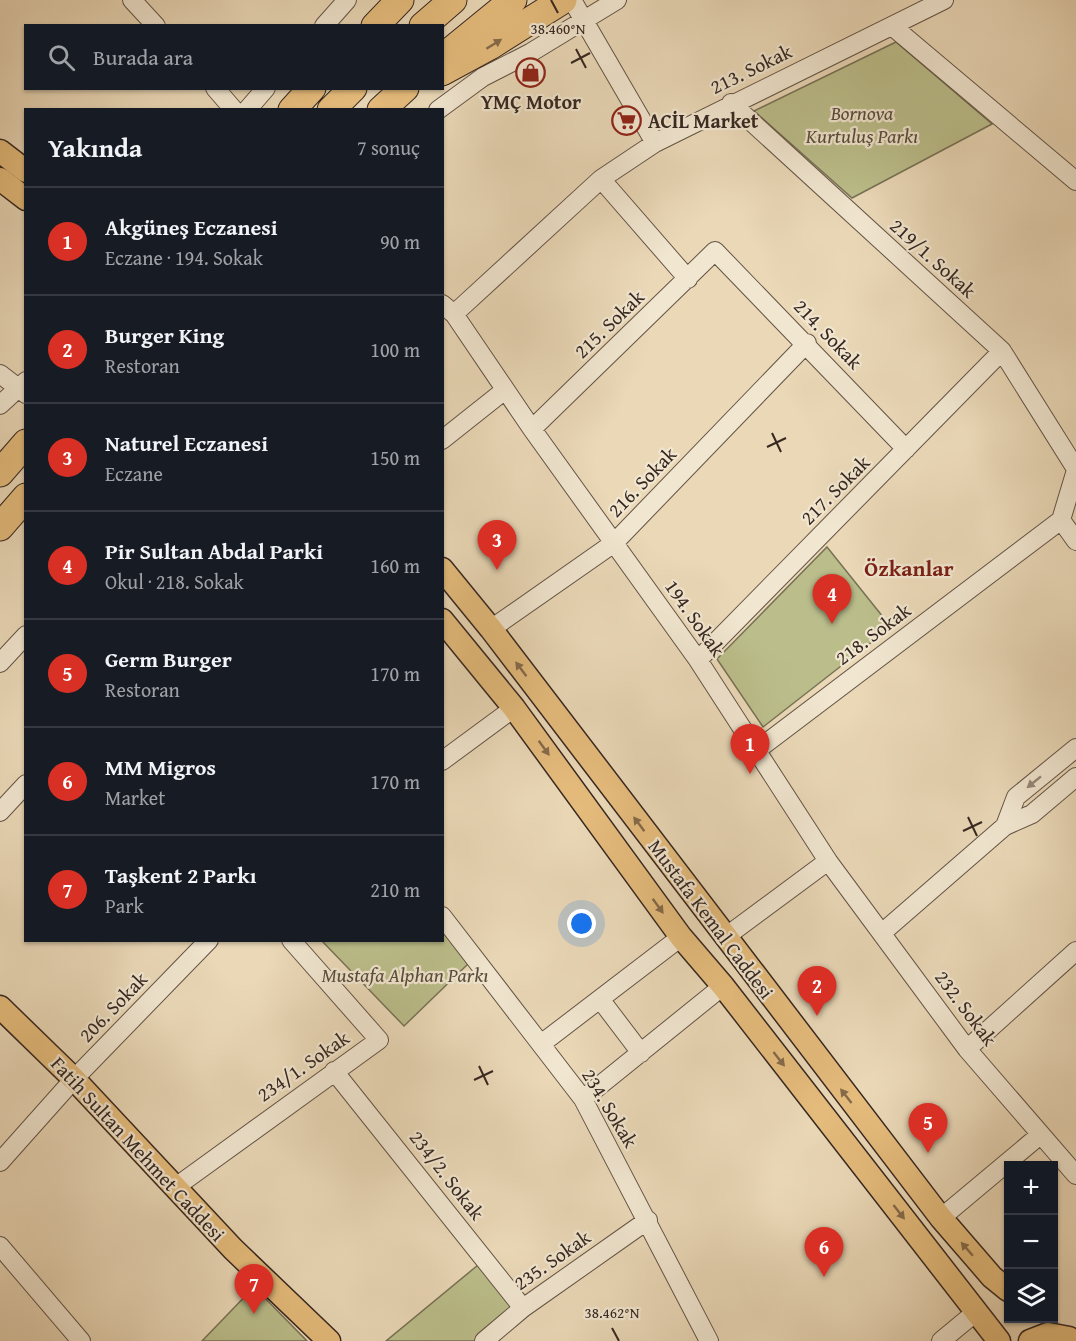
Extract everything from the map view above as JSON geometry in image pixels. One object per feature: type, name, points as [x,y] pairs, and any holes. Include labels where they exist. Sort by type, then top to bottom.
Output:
[{"type":"highway","points":[[377,24],[400,0]]},
{"type":"highway","points":[[425,24],[453,0]]},
{"type":"highway","points":[[444,56],[513,0]]},
{"type":"highway","points":[[444,71],[490,46],[563,0]]},
{"type":"highway","points":[[294,108],[310,90]]},
{"type":"highway","points":[[333,108],[351,90]]},
{"type":"highway","points":[[0,473],[24,445]]},
{"type":"highway","points":[[0,527],[24,499]]},
{"type":"main road","points":[[0,151],[24,169]]},
{"type":"main road","points":[[0,179],[24,197]]},
{"type":"main road","name":"Mustafa Kemal Caddesi","points":[[444,571],[491,629],[724,938],[941,1218],[992,1277],[1004,1287]]},
{"type":"main road","name":"Mustafa Kemal Caddesi","points":[[444,622],[514,708],[681,937],[723,986],[999,1341]]},
{"type":"main road","name":"Fatih Sultan Mehmet Caddesi","points":[[0,1007],[74,1079],[177,1186],[233,1249],[329,1341]]},
{"type":"main road","points":[[1050,1323],[1072,1340]]},
{"type":"main road","points":[[1030,1341],[1048,1334],[1072,1340]]},
{"type":"street","points":[[132,0],[154,24]]},
{"type":"street","points":[[326,24],[347,0]]},
{"type":"street","points":[[572,0],[655,143]]},
{"type":"street","points":[[441,108],[483,77],[617,0]]},
{"type":"street","name":"213. Sokak","points":[[448,309],[601,179],[655,143],[731,103],[944,0]]},
{"type":"street","points":[[892,26],[1076,181]]},
{"type":"street","points":[[217,90],[232,108]]},
{"type":"street","points":[[249,108],[264,90]]},
{"type":"street","name":"219/1. Sokak","points":[[731,103],[1002,351],[1076,469]]},
{"type":"street","points":[[601,179],[688,279]]},
{"type":"street","name":"215. Sokak","points":[[532,429],[715,251]]},
{"type":"street","name":"214. Sokak","points":[[715,251],[807,343],[906,449]]},
{"type":"street","name":"194. Sokak","points":[[448,309],[699,660],[828,861]]},
{"type":"street","name":"216. Sokak","points":[[491,629],[614,543],[807,343]]},
{"type":"street","name":"217. Sokak","points":[[699,660],[1002,351]]},
{"type":"street","points":[[0,374],[23,388],[0,405]]},
{"type":"street","points":[[444,438],[505,390]]},
{"type":"street","points":[[1076,469],[1061,520],[1076,541]]},
{"type":"street","name":"218. Sokak","points":[[756,750],[1061,520]]},
{"type":"street","points":[[0,663],[23,642]]},
{"type":"street","points":[[444,760],[514,708]]},
{"type":"street","points":[[1005,826],[1016,797],[1076,748]]},
{"type":"street","points":[[883,932],[1005,826],[1032,814],[1076,777]]},
{"type":"street","points":[[2,805],[24,786]]},
{"type":"street","points":[[724,938],[828,861]]},
{"type":"street","name":"232. Sokak","points":[[828,861],[883,932],[967,1049],[1076,1175]]},
{"type":"street","name":"234. Sokak","points":[[444,919],[584,1099],[709,1341]]},
{"type":"street","points":[[541,1044],[681,937]]},
{"type":"street","name":"206. Sokak","points":[[0,1162],[74,1079],[207,942]]},
{"type":"street","name":"234/1. Sokak","points":[[177,1186],[379,1040],[293,942]]},
{"type":"street","points":[[967,1049],[1076,952]]},
{"type":"street","points":[[584,1099],[723,986]]},
{"type":"street","points":[[600,999],[641,1053]]},
{"type":"street","name":"234/2. Sokak","points":[[334,1071],[523,1308]]},
{"type":"street","points":[[941,1218],[1040,1135]]},
{"type":"street","name":"235. Sokak","points":[[484,1341],[523,1308],[648,1220]]},
{"type":"street","points":[[1,1249],[81,1341]]},
{"type":"street","points":[[941,1341],[976,1312]]},
{"type":"green space","name":"Bornova Kurtuluş Parkı","points":[[896,42],[992,124],[852,198],[754,111]]},
{"type":"green space","points":[[827,547],[891,627],[763,727],[717,659]]},
{"type":"green space","name":"Mustafa Alphan Parkı","points":[[444,933],[468,964],[404,1026],[323,942],[444,942]]},
{"type":"green space","points":[[478,1265],[514,1310],[476,1341],[386,1341]]},
{"type":"green space","points":[[254,1287],[307,1341],[202,1341]]},
{"type":"place","name":"YMÇ Motor","points":[[531,72]]},
{"type":"place","name":"ACİL Market","points":[[627,121]]},
{"type":"place","name":"Naturel Eczanesi","points":[[497,570]]},
{"type":"place","name":"Pir Sultan Abdal Parki","points":[[832,624]]},
{"type":"place","name":"Akgüneş Eczanesi","points":[[750,774]]},
{"type":"place","name":"Burger King","points":[[817,1016]]},
{"type":"place","name":"Germ Burger","points":[[928,1153]]},
{"type":"place","name":"MM Migros","points":[[824,1277]]},
{"type":"place","name":"Taşkent 2 Parkı","points":[[254,1314]]},
{"type":"district","name":"Özkanlar","points":[[909,568]]}]
